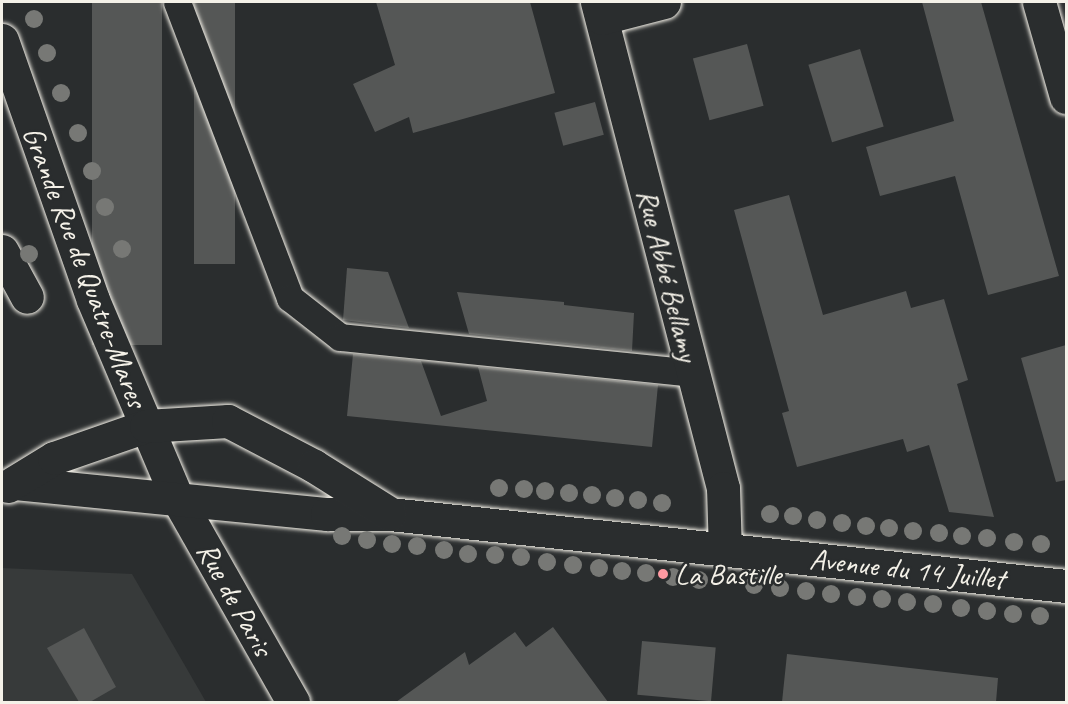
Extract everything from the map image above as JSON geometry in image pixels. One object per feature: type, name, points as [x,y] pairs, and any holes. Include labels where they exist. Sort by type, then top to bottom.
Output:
[{"type":"main road","points":[[599,10],[664,2]]},
{"type":"main road","points":[[1039,2],[1066,97]]},
{"type":"main road","name":"Rue Abbé Bellamy","points":[[599,10],[723,488],[725,550]]},
{"type":"main road","name":"Grande Rue de Quatre-Mares","points":[[2,40],[93,300],[176,496]]},
{"type":"main road","points":[[2,251],[27,297]]},
{"type":"main road","name":"Avenue du 14 Juillet","points":[[8,486],[54,458],[146,426],[228,421],[314,466],[390,514]]},
{"type":"main road","name":"Avenue du 14 Juillet","points":[[8,486],[176,496],[327,514],[390,514],[1066,586]]},
{"type":"main road","name":"Rue de Paris","points":[[176,496],[293,702]]},
{"type":"lane","points":[[177,2],[290,298],[340,337],[693,373]]},
{"type":"shaded area","points":[[2,568],[132,574],[206,702],[2,702]]},
{"type":"building","points":[[92,2],[162,2],[162,345],[92,345]]},
{"type":"building","points":[[194,2],[235,2],[235,264],[194,264]]},
{"type":"building","points":[[376,2],[530,2],[555,93],[413,133],[409,117],[375,132],[353,84],[395,65]]},
{"type":"building","points":[[922,2],[981,2],[1059,276],[988,295],[955,176],[880,196],[866,147],[954,121]]},
{"type":"building","points":[[747,44],[764,106],[709,120],[693,58]]},
{"type":"building","points":[[860,49],[884,126],[832,142],[808,65]]},
{"type":"building","points":[[595,102],[604,135],[563,146],[554,113]]},
{"type":"building","points":[[789,195],[823,315],[906,291],[911,308],[944,299],[968,380],[957,384],[994,517],[949,512],[929,445],[907,452],[903,439],[797,467],[782,413],[789,411],[734,210]]},
{"type":"building","points":[[347,268],[388,272],[409,328],[343,320]]},
{"type":"building","points":[[457,292],[564,302],[564,305],[634,313],[632,351],[469,334]]},
{"type":"building","points":[[1066,345],[1066,480],[1056,482],[1021,358]]},
{"type":"building","points":[[353,354],[421,361],[441,416],[487,401],[478,367],[658,385],[652,447],[347,416]]},
{"type":"building","points":[[553,627],[608,702],[396,702],[465,652],[469,665],[515,632],[526,647]]},
{"type":"building","points":[[84,628],[116,687],[90,702],[79,702],[47,648]]},
{"type":"building","points":[[642,641],[716,647],[711,701],[637,695]]},
{"type":"building","points":[[787,654],[998,678],[996,702],[782,702]]},
{"type":"place","name":"La Bastille","points":[[663,574]]}]
